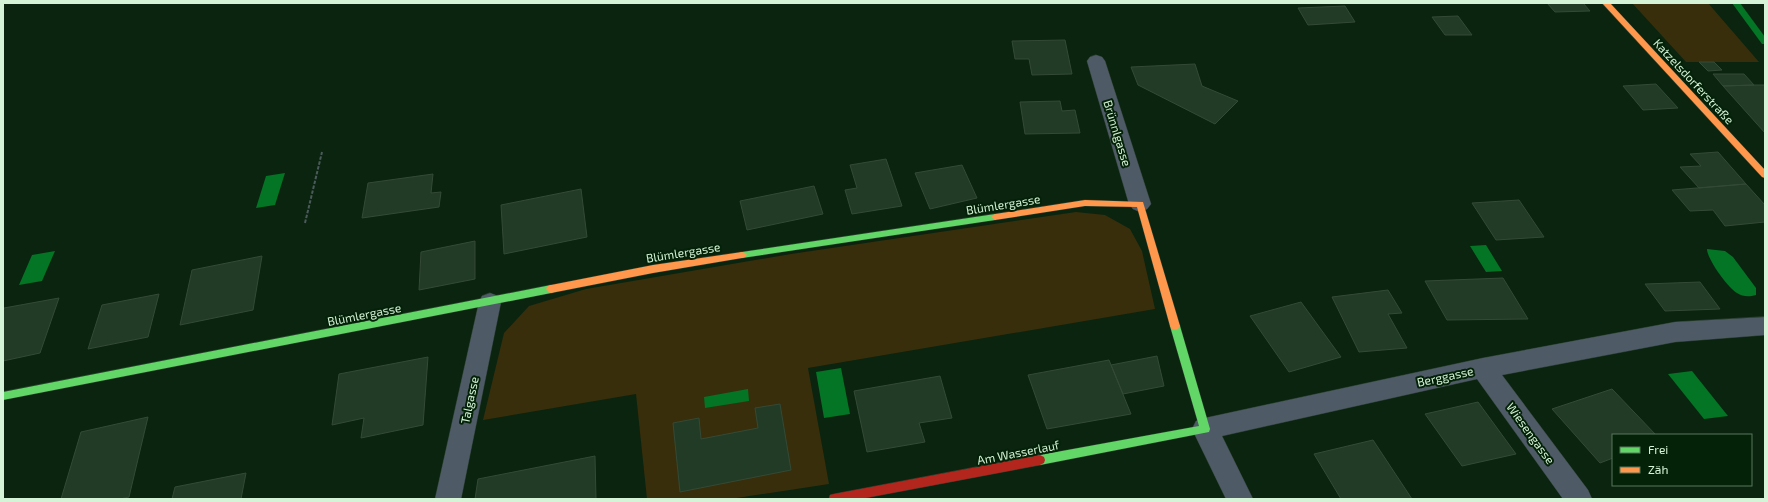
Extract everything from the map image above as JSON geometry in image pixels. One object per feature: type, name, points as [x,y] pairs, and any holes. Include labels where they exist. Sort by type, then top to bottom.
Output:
[{"type":"street","name":"Katzelsdorferstraße","points":[[1606,3],[1765,175]]},
{"type":"street","name":"Brünnlgasse","points":[[1096,62],[1140,204]]},
{"type":"street","name":"Blümlergasse","points":[[3,396],[490,302],[652,269],[1085,204],[1140,204]]},
{"type":"street","points":[[1140,204],[1205,429],[1240,499]]},
{"type":"street","name":"Talgasse","points":[[448,499],[490,302]]},
{"type":"street","name":"Berggasse","points":[[1205,429],[1483,368],[1675,332],[1765,326]]},
{"type":"street","name":"Wiesengasse","points":[[1483,368],[1579,499]]},
{"type":"street","name":"Am Wasserlauf","points":[[834,499],[1205,429]]},
{"type":"path","points":[[305,223],[322,152]]},
{"type":"shaded area","points":[[1632,3],[1708,3],[1759,62],[1686,62]]},
{"type":"shaded area","points":[[285,173],[275,205],[256,208],[266,176]]},
{"type":"shaded area","points":[[1076,212],[1105,215],[1130,229],[1142,251],[1155,309],[808,368],[829,484],[730,499],[647,499],[636,394],[483,420],[504,333],[529,306],[586,289],[791,254]]},
{"type":"shaded area","points":[[1486,245],[1502,271],[1486,272],[1470,246]]},
{"type":"shaded area","points":[[1707,249],[1725,251],[1733,257],[1756,288],[1756,295],[1744,296],[1733,290],[1714,266]]},
{"type":"shaded area","points":[[55,251],[42,281],[19,285],[32,255]]},
{"type":"shaded area","points":[[841,368],[850,414],[824,418],[816,372]]},
{"type":"shaded area","points":[[1692,371],[1728,416],[1704,419],[1668,374]]},
{"type":"shaded area","points":[[748,389],[749,401],[705,408],[704,397]]},
{"type":"building","points":[[1547,3],[1583,3],[1590,11],[1555,12]]},
{"type":"building","points":[[1345,6],[1355,22],[1308,25],[1298,8]]},
{"type":"building","points":[[1458,16],[1472,35],[1445,35],[1432,17]]},
{"type":"building","points":[[1065,40],[1072,74],[1032,75],[1029,59],[1015,59],[1012,41]]},
{"type":"building","points":[[1699,62],[1714,62],[1722,70],[1708,71]]},
{"type":"building","points":[[1195,64],[1202,86],[1238,101],[1215,124],[1138,85],[1131,67]]},
{"type":"building","points":[[1713,74],[1744,74],[1754,85],[1723,86]]},
{"type":"building","points":[[1656,84],[1678,108],[1643,110],[1623,86]]},
{"type":"building","points":[[1765,85],[1765,133],[1723,86]]},
{"type":"building","points":[[1060,101],[1062,111],[1075,110],[1080,133],[1025,134],[1020,102]]},
{"type":"building","points":[[1718,152],[1746,184],[1699,188],[1680,167],[1701,166],[1690,154]]},
{"type":"building","points":[[886,159],[902,206],[852,214],[845,190],[857,188],[850,165]]},
{"type":"building","points":[[962,165],[977,198],[930,209],[915,173]]},
{"type":"building","points":[[433,174],[431,193],[441,192],[439,207],[362,218],[368,183]]},
{"type":"building","points":[[1746,184],[1765,205],[1765,222],[1725,226],[1713,210],[1690,211],[1672,190]]},
{"type":"building","points":[[814,186],[823,214],[747,230],[740,201]]},
{"type":"building","points":[[581,189],[587,237],[504,254],[501,205]]},
{"type":"building","points":[[1519,200],[1544,237],[1496,240],[1472,203]]},
{"type":"building","points":[[475,241],[475,279],[419,290],[421,252]]},
{"type":"building","points":[[262,256],[253,310],[180,325],[192,270]]},
{"type":"building","points":[[1503,278],[1528,319],[1447,320],[1425,281]]},
{"type":"building","points":[[1700,282],[1720,309],[1665,311],[1645,284]]},
{"type":"building","points":[[1388,290],[1402,313],[1388,314],[1407,348],[1359,352],[1332,297]]},
{"type":"building","points":[[159,294],[148,337],[88,349],[102,305]]},
{"type":"building","points":[[59,298],[40,353],[3,361],[4,308]]},
{"type":"building","points":[[1301,302],[1341,357],[1289,372],[1250,316]]},
{"type":"building","points":[[1157,356],[1164,386],[1123,394],[1111,365]]},
{"type":"building","points":[[428,357],[423,425],[361,438],[364,418],[332,425],[339,374]]},
{"type":"building","points":[[1109,360],[1131,414],[1047,429],[1028,375]]},
{"type":"building","points":[[940,376],[952,418],[919,423],[925,442],[867,452],[854,391]]},
{"type":"building","points":[[1612,389],[1655,434],[1612,434],[1612,458],[1600,463],[1552,409]]},
{"type":"building","points":[[1478,402],[1516,454],[1462,466],[1425,414]]},
{"type":"building","points":[[780,404],[791,470],[680,492],[673,423],[699,418],[701,439],[758,428],[755,408]]},
{"type":"building","points":[[148,417],[129,497],[120,499],[61,499],[81,432]]},
{"type":"building","points":[[1373,440],[1412,499],[1341,499],[1314,454]]},
{"type":"building","points":[[595,456],[596,499],[475,499],[478,479]]},
{"type":"building","points":[[246,473],[241,499],[172,499],[175,487]]},
{"type":"waterway","points":[[1736,3],[1765,42]]},
{"type":"traffic: fast","points":[[742,255],[995,217]]},
{"type":"traffic: fast","points":[[3,396],[551,289]]},
{"type":"traffic: fast","points":[[1040,460],[1205,429],[1175,326]]},
{"type":"traffic: slow","points":[[1606,3],[1765,175]]},
{"type":"traffic: slow","points":[[995,217],[1085,203],[1140,204],[1175,326]]},
{"type":"traffic: slow","points":[[551,289],[653,269],[742,255]]},
{"type":"traffic: jam","points":[[834,499],[1040,460]]}]
